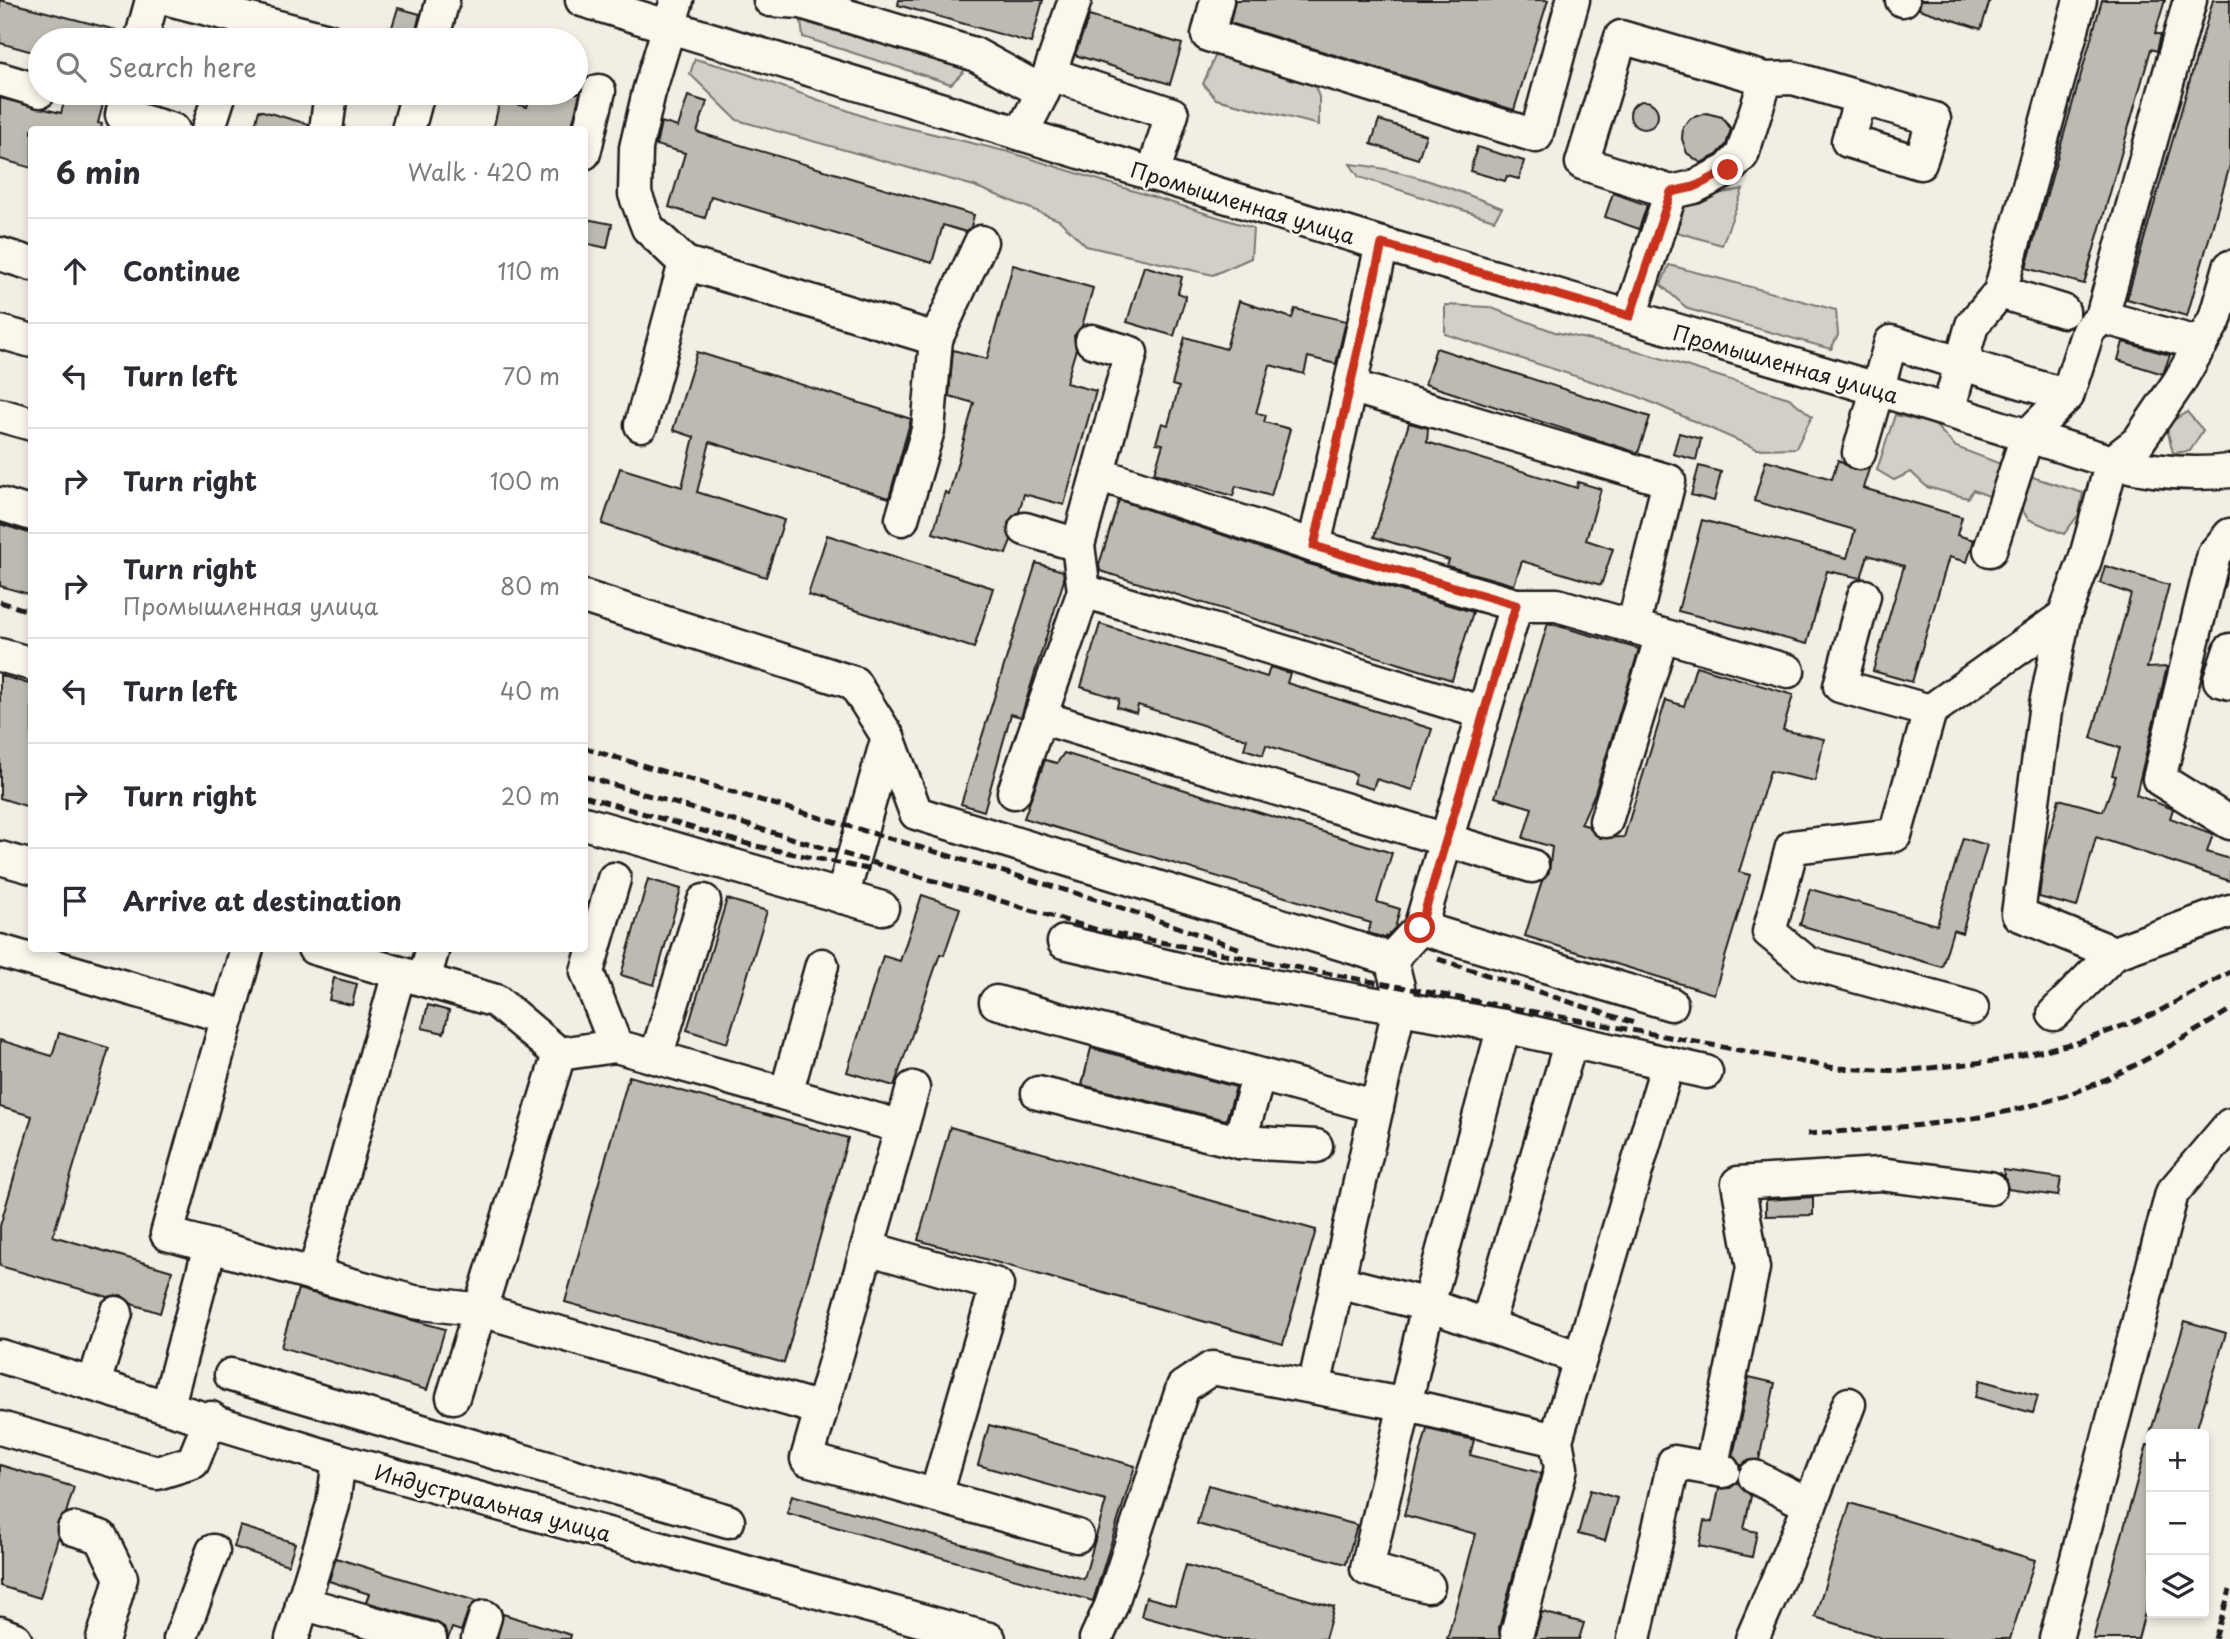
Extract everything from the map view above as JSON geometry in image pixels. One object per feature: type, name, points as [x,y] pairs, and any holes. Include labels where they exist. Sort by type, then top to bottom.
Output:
[{"type":"street","points":[[144,28],[152,0]]},
{"type":"street","points":[[173,0],[238,28]]},
{"type":"street","points":[[435,28],[443,0]]},
{"type":"street","name":"Промышленная улица","points":[[582,0],[673,14],[1021,134],[1382,244],[1877,389],[2112,462],[2163,472],[2198,475],[2230,471]]},
{"type":"street","points":[[770,0],[801,2],[974,54],[1046,83],[1172,114],[1153,174]]},
{"type":"street","points":[[1021,134],[1046,83],[1075,0]]},
{"type":"street","points":[[1217,0],[1208,35],[1536,136],[1573,0]]},
{"type":"street","points":[[1948,411],[1972,325],[2000,292],[2080,0]]},
{"type":"street","points":[[1990,550],[2027,436],[2067,396],[2088,331],[2102,317],[2190,0]]},
{"type":"street","points":[[673,14],[649,92],[636,148],[635,194],[648,228],[685,264],[936,340]]},
{"type":"street","points":[[1766,79],[1742,155],[1728,170],[1694,187],[1671,192],[1582,163],[1621,37],[1766,79],[1793,78],[1861,98]]},
{"type":"street","points":[[0,79],[28,87]]},
{"type":"street","points":[[588,135],[598,91]]},
{"type":"street","points":[[124,105],[122,115],[159,126]]},
{"type":"street","points":[[209,126],[216,105]]},
{"type":"street","points":[[327,126],[330,105]]},
{"type":"street","points":[[409,126],[415,105]]},
{"type":"street","points":[[1630,316],[1671,192]]},
{"type":"street","points":[[902,519],[928,430],[936,340],[981,242]]},
{"type":"street","points":[[1314,546],[1382,244]]},
{"type":"street","points":[[0,254],[28,263]]},
{"type":"street","points":[[641,425],[685,264]]},
{"type":"street","points":[[2114,953],[2018,914],[2046,704],[2064,616],[2085,560],[2112,462],[2138,442],[2201,344],[2215,319],[2230,267]]},
{"type":"street","points":[[2000,292],[2063,311]]},
{"type":"street","points":[[2102,317],[2201,344]]},
{"type":"street","points":[[0,332],[28,340]]},
{"type":"street","points":[[1014,792],[1084,591],[1078,545],[1131,353],[1092,341]]},
{"type":"street","points":[[1859,453],[1891,342],[2067,396]]},
{"type":"street","points":[[1350,386],[1669,481],[1647,631],[1606,821]]},
{"type":"street","points":[[0,415],[28,423]]},
{"type":"street","points":[[1098,474],[1314,546],[1516,605],[1557,605],[1788,671]]},
{"type":"street","points":[[0,504],[28,513]]},
{"type":"street","points":[[1025,529],[1078,545]]},
{"type":"street","points":[[2230,535],[2214,554],[2159,779],[2230,823]]},
{"type":"street","points":[[1084,591],[1484,713]]},
{"type":"street","points":[[1864,596],[1840,685],[1930,711]]},
{"type":"street","points":[[588,598],[854,683],[888,737],[916,813],[1391,959]]},
{"type":"street","points":[[1391,959],[1420,928],[1516,605]]},
{"type":"street","points":[[1972,1008],[1807,963],[1769,932],[1792,847],[1895,835],[1930,711],[2064,616]]},
{"type":"street","points":[[2230,649],[2220,680],[2230,683]]},
{"type":"street","points":[[0,655],[28,663]]},
{"type":"street","points":[[1040,718],[1532,866]]},
{"type":"street","points":[[842,897],[888,737]]},
{"type":"street","points":[[588,824],[882,908]]},
{"type":"street","points":[[0,858],[28,866]]},
{"type":"street","points":[[614,879],[587,972],[616,1046]]},
{"type":"street","points":[[656,1058],[704,901]]},
{"type":"street","points":[[2054,1014],[2114,953],[2230,911]]},
{"type":"street","points":[[1420,928],[1671,1004]]},
{"type":"street","points":[[1064,942],[1191,972],[1504,1026],[1706,1072]]},
{"type":"street","points":[[0,951],[228,1017]]},
{"type":"street","points":[[246,952],[167,1234],[414,1302],[481,1310],[821,1409]]},
{"type":"street","points":[[328,952],[496,1001],[559,1054],[616,1046],[902,1127]]},
{"type":"street","points":[[314,1275],[412,977],[430,952]]},
{"type":"street","points":[[1314,1387],[1399,1008],[1398,987],[1391,959]]},
{"type":"street","points":[[786,1094],[822,965]]},
{"type":"street","points":[[996,1002],[1377,1107]]},
{"type":"street","points":[[1428,1586],[1367,1569],[1428,1305],[1504,1026]]},
{"type":"street","points":[[1487,1325],[1571,1041]]},
{"type":"street","points":[[453,1397],[559,1054]]},
{"type":"street","points":[[1517,1633],[1561,1468],[1556,1440],[1668,1063]]},
{"type":"street","points":[[1239,1142],[1259,1074]]},
{"type":"street","points":[[913,1088],[807,1459],[1077,1536]]},
{"type":"street","points":[[1038,1093],[1239,1142],[1316,1146]]},
{"type":"street","points":[[2056,1639],[2172,1193],[2230,1125]]},
{"type":"street","points":[[1634,1639],[1674,1462],[1717,1470],[1753,1268],[1738,1183],[1880,1174],[1990,1188]]},
{"type":"street","points":[[167,1405],[210,1246]]},
{"type":"street","points":[[867,1248],[998,1285],[936,1496]]},
{"type":"street","points":[[1338,1282],[1428,1305],[1580,1359]]},
{"type":"street","points":[[94,1383],[116,1313]]},
{"type":"street","name":"Индустриальная улица","points":[[0,1356],[347,1462],[916,1630],[989,1639]]},
{"type":"street","points":[[1096,1639],[1111,1606],[1183,1387],[1212,1368],[1407,1405],[1556,1440]]},
{"type":"street","points":[[231,1375],[728,1521]]},
{"type":"street","points":[[1752,1639],[1810,1505],[1849,1404]]},
{"type":"street","points":[[292,1639],[347,1462],[369,1416]]},
{"type":"street","points":[[0,1428],[157,1473],[193,1462],[211,1419]]},
{"type":"street","points":[[1755,1477],[1810,1505]]},
{"type":"street","points":[[74,1528],[101,1537],[121,1578],[103,1639]]},
{"type":"street","points":[[180,1639],[213,1551]]},
{"type":"street","points":[[302,1603],[430,1639]]},
{"type":"street","points":[[0,1633],[15,1639]]},
{"type":"shaded area","points":[[801,21],[966,69],[951,84],[803,37]]},
{"type":"shaded area","points":[[1216,54],[1249,59],[1312,79],[1319,97],[1319,125],[1216,99],[1203,84]]},
{"type":"shaded area","points":[[695,59],[736,70],[871,119],[1009,152],[1253,228],[1251,258],[1213,275],[1086,246],[1059,220],[974,186],[737,120],[690,74]]},
{"type":"shaded area","points":[[1350,164],[1408,175],[1502,208],[1494,220],[1359,177]]},
{"type":"shaded area","points":[[1743,189],[1722,245],[1677,232],[1685,200]]},
{"type":"shaded area","points":[[1669,265],[1836,310],[1838,335],[1831,349],[1688,309],[1661,285]]},
{"type":"shaded area","points":[[1445,305],[1489,307],[1555,332],[1631,349],[1789,398],[1812,416],[1796,448],[1757,449],[1637,396],[1445,334]]},
{"type":"shaded area","points":[[2187,412],[2203,430],[2190,451],[2173,453],[2166,425]]},
{"type":"shaded area","points":[[1895,415],[1934,424],[1956,447],[2006,466],[1994,498],[1973,490],[1968,498],[1927,487],[1911,472],[1894,480],[1877,470]]},
{"type":"shaded area","points":[[2029,476],[2083,493],[2079,514],[2064,534],[2028,519],[2018,503]]},
{"type":"building","points":[[0,0],[108,28],[28,28],[28,51],[0,43]]},
{"type":"building","points":[[899,0],[1043,0],[1031,43],[898,5]]},
{"type":"building","points":[[1235,0],[1548,0],[1514,110],[1230,23]]},
{"type":"building","points":[[1921,0],[1990,0],[1981,29],[1919,9]]},
{"type":"building","points":[[2102,0],[2165,0],[2155,33],[2161,35],[2157,51],[2151,49],[2084,284],[2026,268]]},
{"type":"building","points":[[2213,0],[2230,0],[2230,165],[2187,316],[2127,299]]},
{"type":"building","points":[[398,8],[420,14],[416,28],[392,27]]},
{"type":"building","points":[[1089,16],[1182,44],[1170,84],[1075,55]]},
{"type":"building","points":[[688,96],[707,102],[697,132],[974,215],[971,227],[966,232],[943,225],[932,263],[711,196],[705,218],[669,207],[685,153],[656,145],[661,122],[678,127]]},
{"type":"building","points":[[0,98],[61,113],[63,105],[103,105],[98,123],[102,126],[28,126],[28,167],[0,159]]},
{"type":"building","points":[[1644,101],[1654,105],[1658,115],[1654,125],[1644,129],[1634,125],[1630,115],[1634,105]]},
{"type":"building","points":[[499,105],[577,105],[572,126],[494,126]]},
{"type":"building","points":[[259,110],[308,124],[308,126],[255,126]]},
{"type":"building","points":[[1706,113],[1722,117],[1731,129],[1726,145],[1717,155],[1701,163],[1687,153],[1682,139],[1683,127],[1691,118]]},
{"type":"building","points":[[1379,120],[1426,135],[1418,159],[1371,144]]},
{"type":"building","points":[[1477,147],[1524,161],[1519,179],[1507,176],[1505,181],[1470,171]]},
{"type":"building","points":[[1613,193],[1647,205],[1639,229],[1605,217]]},
{"type":"building","points":[[588,219],[612,224],[607,248],[588,244]]},
{"type":"building","points":[[1013,265],[1093,288],[1082,326],[1074,336],[1076,349],[1066,383],[1096,391],[1064,505],[1024,494],[1019,512],[1008,523],[1011,540],[1006,554],[933,533],[945,492],[949,494],[974,403],[949,396],[953,350],[987,359]]},
{"type":"building","points":[[1144,266],[1182,277],[1178,293],[1186,296],[1174,336],[1127,322]]},
{"type":"building","points":[[1239,301],[1292,318],[1295,309],[1346,321],[1336,364],[1308,357],[1304,374],[1270,365],[1256,413],[1266,415],[1264,422],[1290,429],[1271,496],[1236,486],[1233,496],[1154,473],[1163,444],[1156,443],[1162,423],[1168,425],[1179,387],[1172,385],[1185,337],[1226,349]]},
{"type":"building","points":[[2123,342],[2170,355],[2163,374],[2118,360]]},
{"type":"building","points":[[1436,348],[1650,417],[1638,453],[1425,384]]},
{"type":"building","points":[[697,352],[911,419],[889,498],[710,442],[697,492],[784,520],[766,577],[602,524],[620,468],[682,487],[694,437],[673,430]]},
{"type":"building","points":[[1409,423],[1428,428],[1427,442],[1577,488],[1578,482],[1601,489],[1586,540],[1613,549],[1601,585],[1522,561],[1514,585],[1447,566],[1449,560],[1374,537]]},
{"type":"building","points":[[1679,433],[1701,439],[1696,460],[1673,454]]},
{"type":"building","points":[[1766,460],[1832,479],[1838,460],[1853,470],[1869,469],[1863,488],[1962,517],[1957,535],[1974,540],[1967,562],[1949,557],[1912,682],[1873,671],[1904,566],[1868,555],[1861,578],[1827,571],[1807,644],[1678,611],[1702,520],[1847,558],[1855,530],[1754,501]]},
{"type":"building","points":[[1699,466],[1721,472],[1714,501],[1691,495]]},
{"type":"building","points":[[1119,500],[1309,564],[1473,612],[1452,680],[1100,571],[1099,565]]},
{"type":"building","points":[[0,524],[28,533],[28,594],[0,586]]},
{"type":"building","points":[[827,535],[993,588],[974,648],[808,595]]},
{"type":"building","points":[[1036,563],[1063,571],[1064,580],[1021,717],[1011,714],[984,811],[961,804]]},
{"type":"building","points":[[2105,566],[2169,585],[2147,668],[2167,667],[2136,795],[2173,809],[2170,818],[2213,834],[2207,852],[2230,859],[2230,881],[2096,837],[2077,907],[2039,897],[2045,851],[2059,799],[2103,811],[2116,776],[2112,775],[2120,748],[2091,738],[2131,594],[2100,583]]},
{"type":"building","points":[[1548,623],[1639,649],[1595,793],[1581,824],[1588,826],[1600,838],[1624,837],[1666,700],[1684,706],[1696,666],[1793,695],[1783,730],[1824,739],[1815,781],[1770,771],[1739,872],[1750,875],[1714,994],[1525,936],[1542,881],[1549,872],[1552,847],[1523,838],[1532,808],[1495,797]]},
{"type":"building","points":[[1100,624],[1267,677],[1270,667],[1290,673],[1287,683],[1432,729],[1413,790],[1376,779],[1373,789],[1353,783],[1356,774],[1266,745],[1263,755],[1244,749],[1247,739],[1138,705],[1136,713],[1117,707],[1119,699],[1081,687]]},
{"type":"building","points":[[0,675],[28,684],[28,807],[0,798]]},
{"type":"building","points":[[1064,753],[1392,853],[1377,902],[1400,909],[1395,928],[1385,938],[1368,933],[1371,923],[1024,818],[1045,760],[1057,763]]},
{"type":"building","points":[[1963,838],[1987,845],[1962,933],[1953,930],[1942,967],[1800,925],[1810,889],[1937,925]]},
{"type":"building","points":[[648,879],[681,889],[654,985],[621,975]]},
{"type":"building","points":[[922,895],[960,908],[944,955],[940,954],[894,1086],[847,1072],[883,956],[900,961]]},
{"type":"building","points":[[727,899],[767,911],[727,1043],[687,1030]]},
{"type":"building","points":[[334,978],[357,984],[352,1005],[329,1000]]},
{"type":"building","points":[[428,1005],[449,1011],[444,1033],[422,1028]]},
{"type":"building","points":[[59,1033],[109,1048],[53,1236],[172,1271],[160,1313],[132,1304],[121,1295],[108,1297],[0,1266],[0,1226],[32,1116],[0,1107],[0,1040],[52,1056]]},
{"type":"building","points":[[1091,1048],[1236,1087],[1226,1120],[1082,1085]]},
{"type":"building","points":[[629,1076],[848,1138],[784,1363],[565,1302]]},
{"type":"building","points":[[950,1127],[1316,1230],[1283,1344],[918,1240]]},
{"type":"building","points":[[2003,1170],[2061,1178],[2058,1196],[2008,1189]]},
{"type":"building","points":[[1813,1197],[1813,1215],[1766,1216],[1766,1200]]},
{"type":"building","points":[[298,1289],[445,1329],[427,1390],[281,1347]]},
{"type":"building","points":[[2185,1321],[2226,1333],[2197,1429],[2152,1429]]},
{"type":"building","points":[[1749,1377],[1775,1383],[1759,1460],[1746,1461],[1741,1466],[1733,1456]]},
{"type":"building","points":[[1980,1380],[2038,1396],[2033,1413],[1975,1397]]},
{"type":"building","points":[[989,1425],[1135,1466],[1093,1601],[787,1513],[792,1495],[1084,1579],[1106,1501],[978,1465]]},
{"type":"building","points":[[1427,1429],[1474,1440],[1470,1455],[1541,1473],[1499,1628],[1500,1639],[1447,1639],[1476,1534],[1404,1515]]},
{"type":"building","points":[[2146,1449],[2146,1608],[2138,1639],[2093,1639]]},
{"type":"building","points":[[0,1465],[74,1487],[66,1513],[57,1523],[58,1538],[40,1598],[0,1586]]},
{"type":"building","points":[[1738,1482],[1751,1496],[1744,1529],[1757,1532],[1752,1557],[1699,1546],[1704,1521],[1712,1522],[1719,1489],[1730,1488]]},
{"type":"building","points":[[1208,1485],[1357,1525],[1346,1564],[1197,1524]]},
{"type":"building","points":[[1590,1490],[1617,1498],[1605,1541],[1578,1534]]},
{"type":"building","points":[[1850,1503],[2035,1560],[2010,1639],[1885,1639],[1815,1617]]},
{"type":"building","points":[[240,1526],[295,1543],[288,1565],[234,1547]]},
{"type":"building","points":[[336,1558],[476,1601],[468,1611],[461,1631],[452,1628],[448,1639],[444,1627],[436,1622],[366,1602],[369,1594],[329,1581]]},
{"type":"building","points":[[1186,1565],[1334,1607],[1325,1639],[1224,1639],[1141,1616],[1146,1597],[1175,1605]]},
{"type":"building","points":[[1542,1612],[1584,1623],[1579,1639],[1534,1639]]},
{"type":"building","points":[[503,1614],[571,1635],[570,1639],[497,1639]]},
{"type":"railway","points":[[0,602],[28,611]]},
{"type":"railway","points":[[588,749],[1102,901],[1241,949]]},
{"type":"railway","points":[[588,777],[1101,931],[1835,1068],[1902,1071],[1995,1061],[2080,1042],[2154,1014],[2230,972]]},
{"type":"railway","points":[[588,797],[751,845],[872,870]]},
{"type":"railway","points":[[1438,959],[1637,1024]]},
{"type":"railway","points":[[1807,1134],[1956,1121],[2044,1102],[2117,1074],[2230,1010]]},
{"type":"railway","points":[[2215,1639],[2230,1590]]},
{"type":"route","points":[[1420,928],[1516,605],[1314,546],[1382,244],[1630,316],[1671,192],[1694,187],[1728,170]]}]
